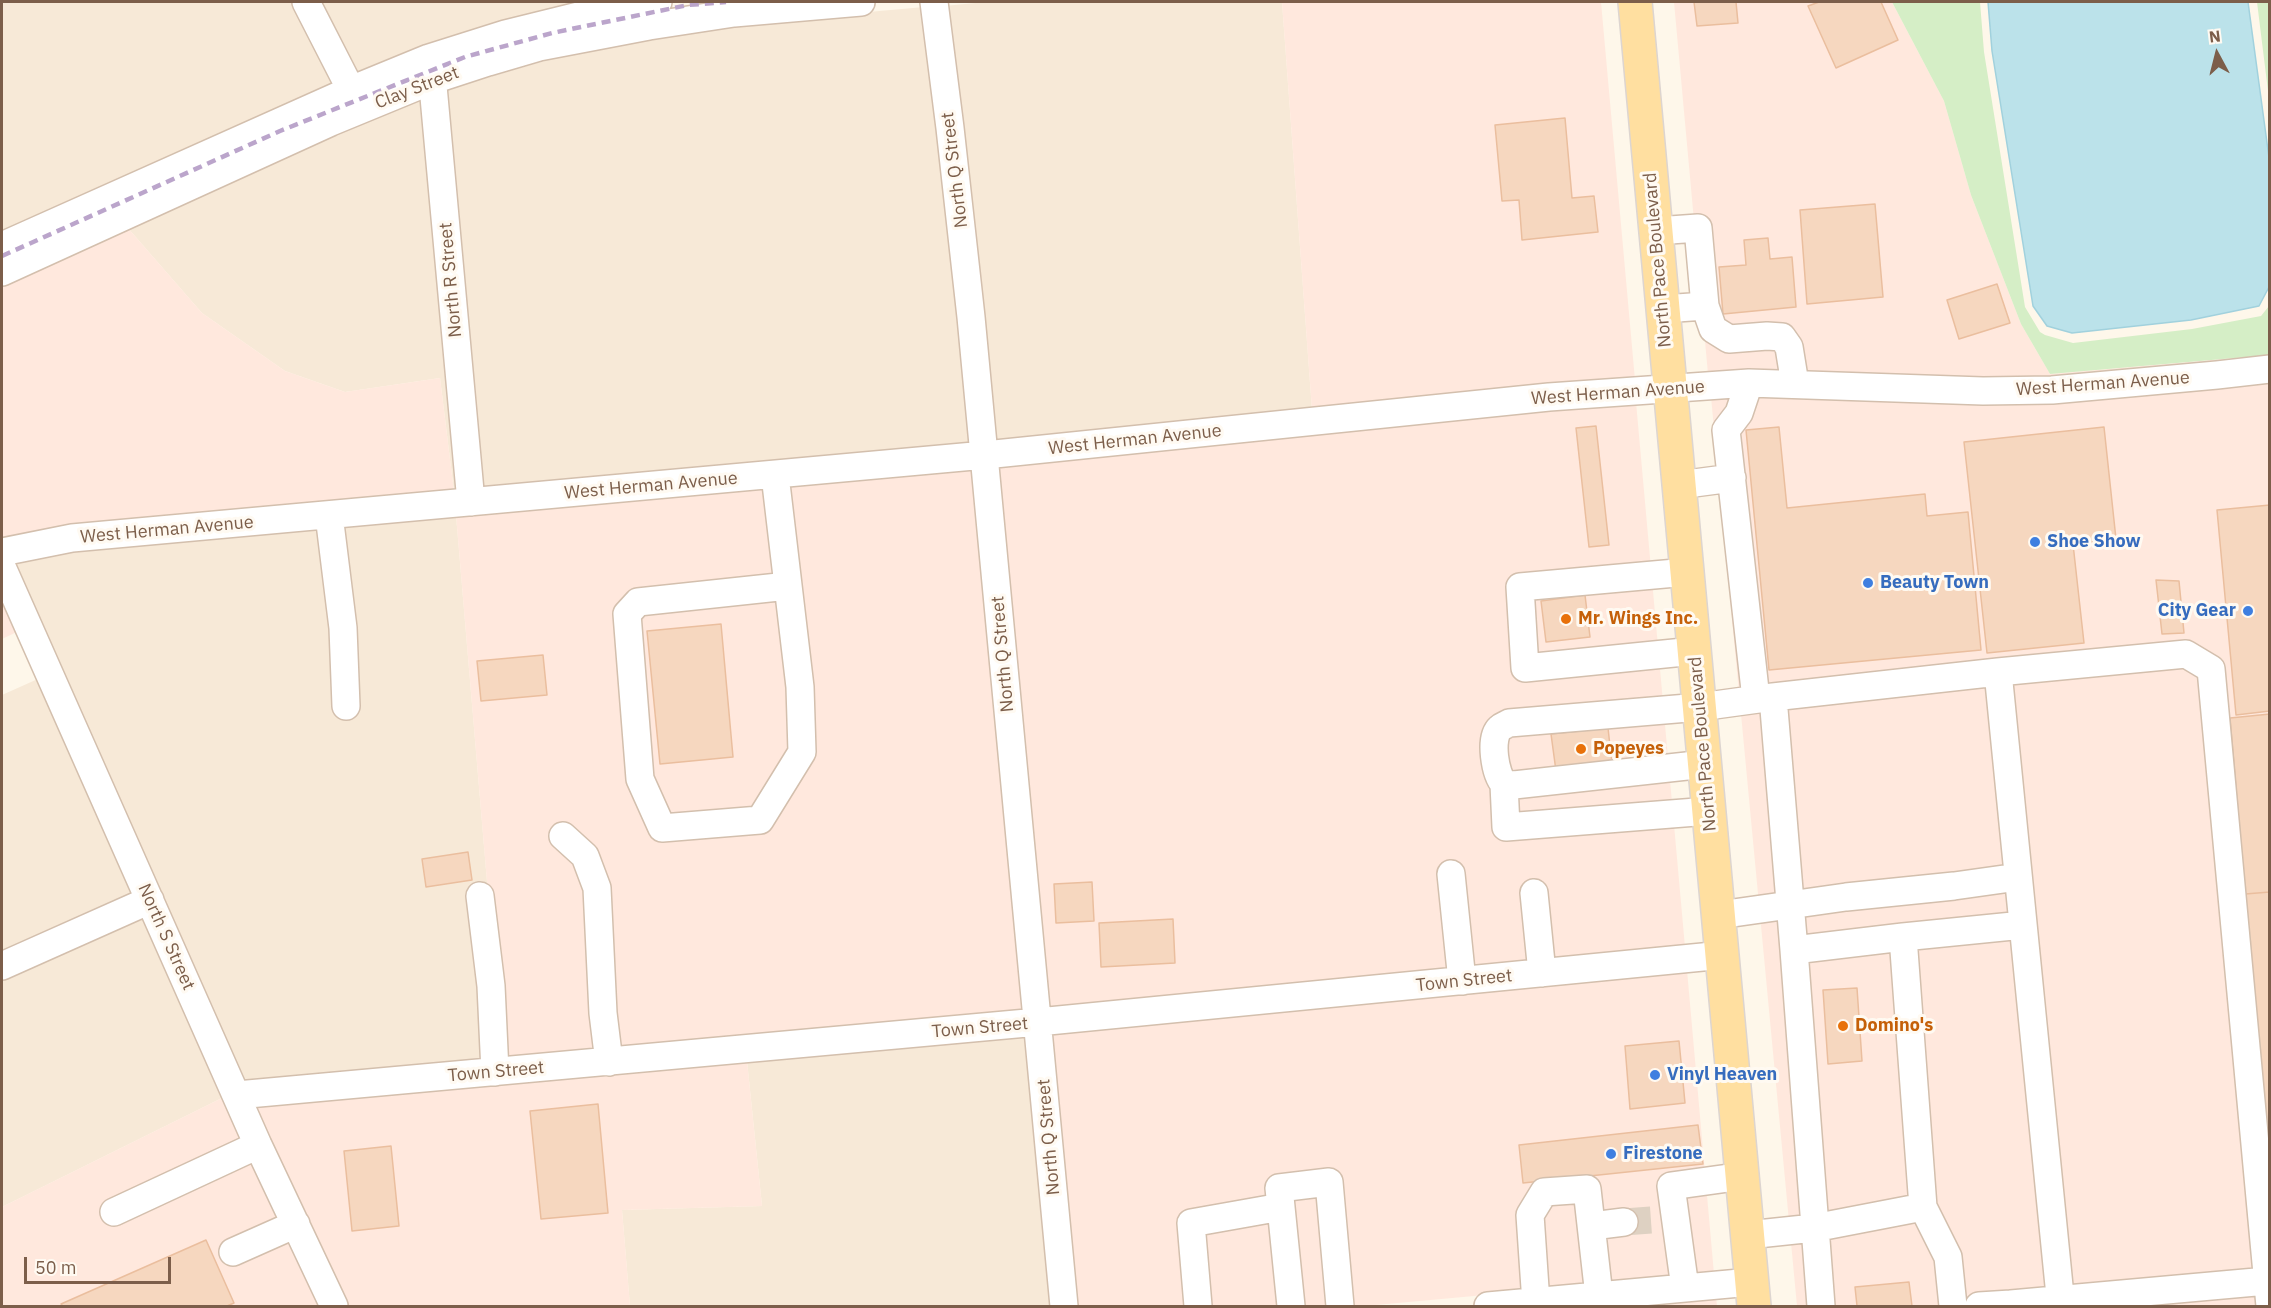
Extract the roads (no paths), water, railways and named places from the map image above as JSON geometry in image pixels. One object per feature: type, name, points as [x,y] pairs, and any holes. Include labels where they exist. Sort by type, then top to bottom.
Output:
[{"type":"main road","name":"North Pace Boulevard","points":[[1635,2],[1753,1294]]},
{"type":"street","points":[[306,2],[351,90]]},
{"type":"street","name":"Clay Street","points":[[2,272],[331,122],[431,69],[505,34],[582,15],[658,2]]},
{"type":"street","name":"Clay Street","points":[[2,246],[351,90],[431,69],[649,26],[734,13],[861,2]]},
{"type":"street","name":"North Q Street","points":[[934,2],[951,128],[985,455],[1064,1306]]},
{"type":"street","name":"North R Street","points":[[431,69],[471,502]]},
{"type":"street","points":[[1656,231],[1698,228],[1705,306],[1713,329],[1729,339],[1782,337],[1789,347],[1796,384]]},
{"type":"street","points":[[1663,309],[1705,306]]},
{"type":"street","name":"West Herman Avenue","points":[[2,552],[72,538],[985,455],[1549,397],[1749,383],[1983,391],[2052,390],[2270,369]]},
{"type":"street","points":[[1749,383],[1739,413],[1726,430],[1765,698],[1790,906],[1821,1306]]},
{"type":"street","points":[[775,475],[800,687],[802,752],[760,820],[662,828],[640,779],[627,614],[638,602],[788,586]]},
{"type":"street","points":[[1679,485],[1732,478]]},
{"type":"street","points":[[329,515],[343,628],[346,706]]},
{"type":"street","name":"North S Street","points":[[2,567],[258,1145],[334,1306]]},
{"type":"street","points":[[1687,572],[1520,587],[1525,668],[1694,651]]},
{"type":"street","points":[[1709,811],[1506,827],[1504,784],[1497,773],[1494,738],[1500,728],[1509,723],[1700,707],[1998,672],[2186,654],[2211,669],[2268,1293],[1979,1306]]},
{"type":"street","points":[[1998,672],[2060,1303]]},
{"type":"street","points":[[1504,784],[1514,785],[1705,764]]},
{"type":"street","points":[[563,836],[585,856],[597,888],[603,1013],[609,1062]]},
{"type":"street","points":[[1451,874],[1462,981]]},
{"type":"street","points":[[1719,915],[1846,897],[2018,877]]},
{"type":"street","points":[[1534,893],[1542,973]]},
{"type":"street","points":[[480,896],[491,986],[495,1072]]},
{"type":"street","points":[[2,966],[150,900]]},
{"type":"street","points":[[1794,950],[2023,925]]},
{"type":"street","points":[[1903,937],[1923,1206],[1948,1257],[1953,1306]]},
{"type":"street","name":"Town Street","points":[[237,1095],[1038,1022],[1723,955]]},
{"type":"street","points":[[114,1212],[258,1145]]},
{"type":"street","points":[[1685,1288],[1664,1219],[1671,1186],[1743,1176]]},
{"type":"street","points":[[1292,1306],[1279,1188],[1329,1182],[1340,1306]]},
{"type":"street","points":[[1536,1303],[1530,1215],[1544,1192],[1587,1189],[1599,1296]]},
{"type":"street","points":[[1748,1235],[1815,1228],[1923,1206]]},
{"type":"street","points":[[1198,1306],[1191,1223],[1281,1208]]},
{"type":"street","points":[[1592,1226],[1624,1222]]},
{"type":"street","points":[[233,1252],[296,1224]]},
{"type":"street","points":[[1502,1306],[1685,1288],[1753,1294]]},
{"type":"water","points":[[1988,2],[2248,2],[2270,165],[2269,287],[2259,306],[2191,320],[2072,333],[2047,326],[2033,306],[1992,51]]},
{"type":"tunnel","points":[[1624,1222],[1652,1220]]},
{"type":"railway","points":[[2,256],[280,131],[465,57],[552,33],[688,5],[726,2]]},
{"type":"place","name":"Shoe Show","points":[[2035,542]]},
{"type":"place","name":"Beauty Town","points":[[1868,583]]},
{"type":"place","name":"City Gear","points":[[2248,611]]},
{"type":"place","name":"Mr. Wings Inc.","points":[[1566,619]]},
{"type":"place","name":"Popeyes","points":[[1581,749]]},
{"type":"place","name":"Domino's","points":[[1843,1026]]},
{"type":"place","name":"Vinyl Heaven","points":[[1655,1075]]},
{"type":"place","name":"Firestone","points":[[1611,1154]]}]
